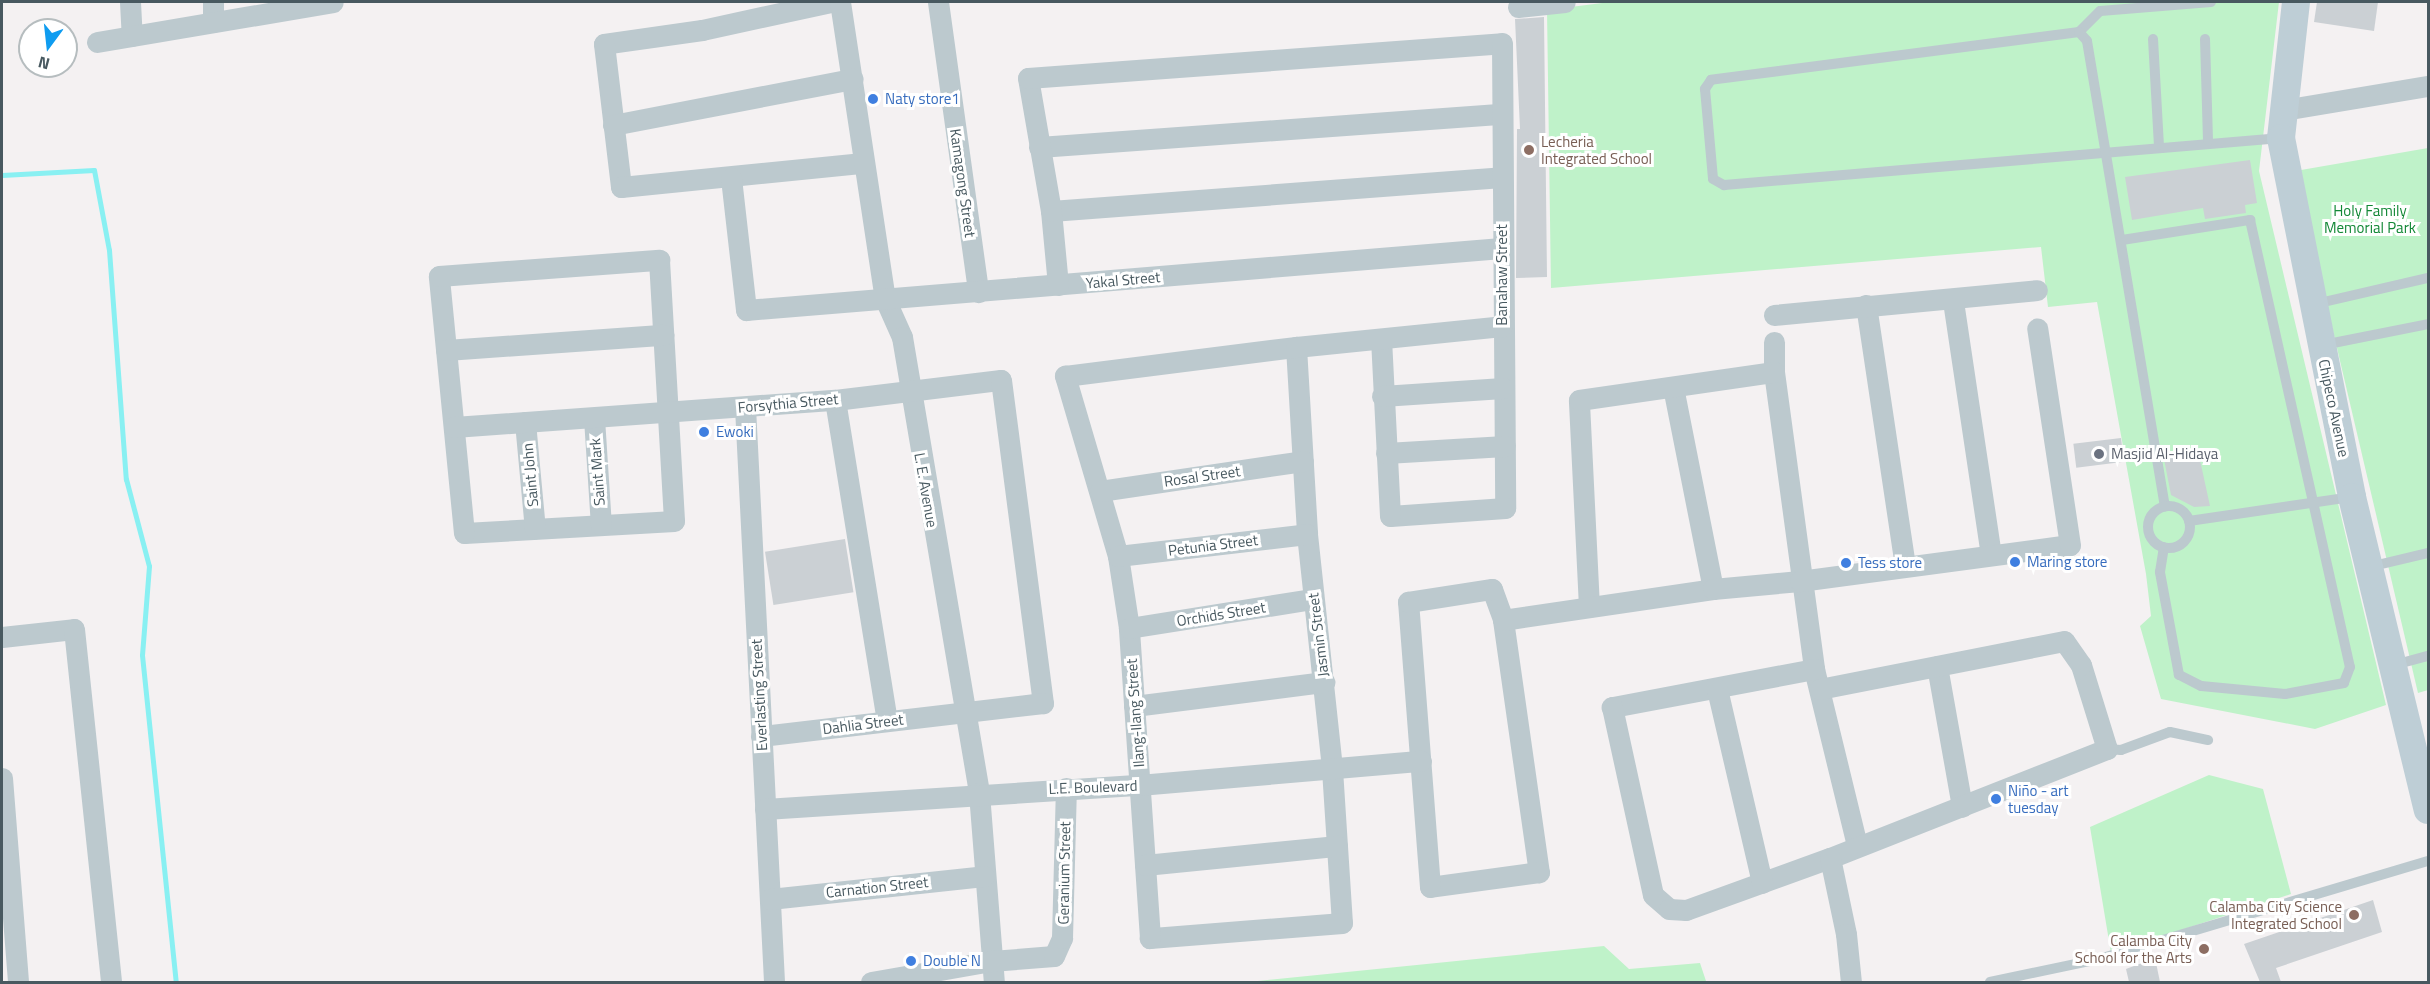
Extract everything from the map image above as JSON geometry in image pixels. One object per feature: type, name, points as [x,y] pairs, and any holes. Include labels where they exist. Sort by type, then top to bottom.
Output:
[{"type":"main road","name":"Chipeco Avenue","points":[[2296,2],[2281,138],[2312,305],[2352,497],[2392,665],[2425,778],[2428,810]]},
{"type":"street","points":[[130,2],[132,36]]},
{"type":"street","points":[[97,42],[132,36],[213,12],[333,2]]},
{"type":"street","points":[[831,2],[702,30],[604,44],[621,187],[731,178],[864,163]]},
{"type":"street","name":"L. E. Avenue","points":[[840,2],[885,299],[902,337],[909,390],[979,793],[994,982]]},
{"type":"street","name":"Kamagong Street","points":[[938,2],[978,292]]},
{"type":"street","points":[[1518,7],[1565,2]]},
{"type":"street","name":"Banahaw Street","points":[[1039,147],[1028,78],[1502,43],[1501,248],[1505,508],[1390,516],[1386,453]]},
{"type":"street","points":[[613,124],[853,80]]},
{"type":"street","points":[[2284,110],[2428,86]]},
{"type":"street","points":[[1058,285],[1051,211],[1039,147],[1502,114]]},
{"type":"street","points":[[1051,211],[1502,177]]},
{"type":"street","name":"Yakal Street","points":[[731,178],[746,310],[1501,248]]},
{"type":"street","points":[[659,260],[674,521],[464,533],[446,350],[439,276],[659,260]]},
{"type":"street","points":[[1774,315],[1866,305],[1953,301],[2037,290]]},
{"type":"street","points":[[1953,301],[1991,554]]},
{"type":"street","points":[[1866,305],[1905,565]]},
{"type":"street","points":[[1296,347],[1502,326]]},
{"type":"street","points":[[1503,620],[1713,589],[1800,581],[1905,565],[2070,545],[2037,328]]},
{"type":"street","points":[[446,350],[663,335]]},
{"type":"street","points":[[1381,340],[1386,453],[1505,446]]},
{"type":"street","points":[[1774,342],[1774,372],[1800,581],[1817,679],[1857,846]]},
{"type":"street","name":"Jasmin Street","points":[[1150,938],[1342,923],[1332,769],[1307,534],[1296,347]]},
{"type":"street","name":"Ilang-Ilang Street","points":[[1150,938],[1129,628],[1118,556],[1065,376],[1296,347]]},
{"type":"street","points":[[1589,607],[1579,400],[1774,372]]},
{"type":"street","name":"Forsythia Street","points":[[454,427],[667,414],[835,400],[1001,380],[1043,703],[966,711]]},
{"type":"street","points":[[1673,387],[1713,589]]},
{"type":"street","points":[[1382,396],[1503,388]]},
{"type":"street","points":[[835,400],[886,721]]},
{"type":"street","name":"Everlasting Street","points":[[745,407],[774,982]]},
{"type":"street","name":"Saint Mark","points":[[594,418],[601,525]]},
{"type":"street","name":"Saint John","points":[[525,422],[535,529]]},
{"type":"street","name":"Rosal Street","points":[[1100,491],[1303,461]]},
{"type":"street","name":"Petunia Street","points":[[1118,556],[1307,534]]},
{"type":"street","points":[[1492,589],[1503,620],[1539,872],[1430,886],[1408,602],[1492,589]]},
{"type":"street","name":"Orchids Street","points":[[1129,628],[1313,599]]},
{"type":"street","points":[[2,637],[74,629],[111,982]]},
{"type":"street","points":[[2064,641],[2081,665],[2107,749],[1762,883],[1686,910],[1669,909],[1653,895],[1612,707],[1718,689],[1817,679],[1937,666],[2064,641]]},
{"type":"street","points":[[1937,666],[1962,807]]},
{"type":"street","points":[[1134,706],[1324,682]]},
{"type":"street","points":[[1718,689],[1762,883]]},
{"type":"street","name":"Dahlia Street","points":[[761,736],[966,711]]},
{"type":"street","name":"L.E. Boulevard","points":[[765,809],[979,793],[1140,785],[1421,760]]},
{"type":"street","points":[[2,778],[18,982]]},
{"type":"street","name":"Geranium Street","points":[[991,961],[1054,956],[1062,938],[1065,788]]},
{"type":"street","points":[[1145,865],[1337,846]]},
{"type":"street","points":[[1830,858],[1846,934],[1851,982]]},
{"type":"street","name":"Carnation Street","points":[[770,899],[984,876]]},
{"type":"street","points":[[871,982],[991,961]]},
{"type":"lane","points":[[2211,2],[2100,11],[2079,32],[1711,80],[1706,89],[1713,180],[1724,185],[2159,145],[2281,138]]},
{"type":"lane","points":[[2079,32],[2088,40],[2165,507]]},
{"type":"lane","points":[[2153,39],[2159,145]]},
{"type":"lane","points":[[2205,39],[2208,141]]},
{"type":"lane","points":[[2122,240],[2250,220],[2350,667],[2344,683],[2285,694],[2201,686],[2179,675],[2160,572],[2164,548]]},
{"type":"lane","points":[[2312,305],[2428,278]]},
{"type":"lane","points":[[2320,345],[2428,324]]},
{"type":"lane","points":[[2189,521],[2352,497]]},
{"type":"lane","points":[[2165,507],[2184,512],[2189,521],[2184,542],[2164,548],[2154,542],[2148,522],[2154,512],[2165,507]]},
{"type":"lane","points":[[2369,567],[2428,553]]},
{"type":"lane","points":[[2392,665],[2428,656]]},
{"type":"lane","points":[[2107,749],[2121,750],[2170,732],[2208,740]]},
{"type":"lane","points":[[1990,982],[2099,959],[2428,861]]},
{"type":"green space","points":[[1610,2],[2279,2],[2259,171],[2386,705],[2315,729],[2161,699],[2140,626],[2151,616],[2146,574],[2097,302],[2048,307],[2041,247],[1551,288],[1547,10]]},
{"type":"green space","name":"Holy Family Memorial Park","points":[[2428,148],[2428,690],[2418,693],[2325,297],[2301,170]]},
{"type":"green space","points":[[2209,775],[2263,789],[2291,894],[2111,953],[2090,827]]},
{"type":"green space","points":[[1604,946],[1629,969],[1700,963],[1706,981],[1248,982]]},
{"type":"building","points":[[2317,2],[2378,2],[2374,31],[2314,22]]},
{"type":"building","name":"Lecheria Integrated School","points":[[1544,17],[1547,277],[1516,278],[1517,129],[1520,129],[1515,19]]},
{"type":"building","points":[[2250,160],[2257,203],[2245,205],[2246,213],[2205,219],[2203,208],[2132,220],[2125,177]]},
{"type":"building","name":"Masjid Al-Hidaya","points":[[2121,438],[2124,462],[2076,468],[2073,444]]},
{"type":"building","points":[[2198,451],[2210,506],[2194,507],[2171,495],[2164,459]]},
{"type":"building","points":[[845,539],[853,592],[773,605],[765,552]]},
{"type":"building","points":[[2373,900],[2382,932],[2276,968],[2281,982],[2260,982],[2244,944]]},
{"type":"building","points":[[2155,958],[2160,982],[2129,982],[2126,969]]},
{"type":"waterway","points":[[2,175],[94,170],[109,250],[126,479],[149,566],[142,655],[176,982]]},
{"type":"place","name":"Naty store1","points":[[873,99]]},
{"type":"place","name":"Lecheria Integrated School","points":[[1529,150]]},
{"type":"place","name":"Ewoki","points":[[704,432]]},
{"type":"place","name":"Masjid Al-Hidaya","points":[[2099,454]]},
{"type":"place","name":"Maring store","points":[[2015,562]]},
{"type":"place","name":"Tess store","points":[[1846,563]]},
{"type":"place","name":"Niño - art tuesday","points":[[1996,799]]},
{"type":"place","name":"Calamba City Science Integrated School","points":[[2354,915]]},
{"type":"place","name":"Calamba City School for the Arts","points":[[2204,949]]},
{"type":"place","name":"Double N","points":[[911,961]]}]
